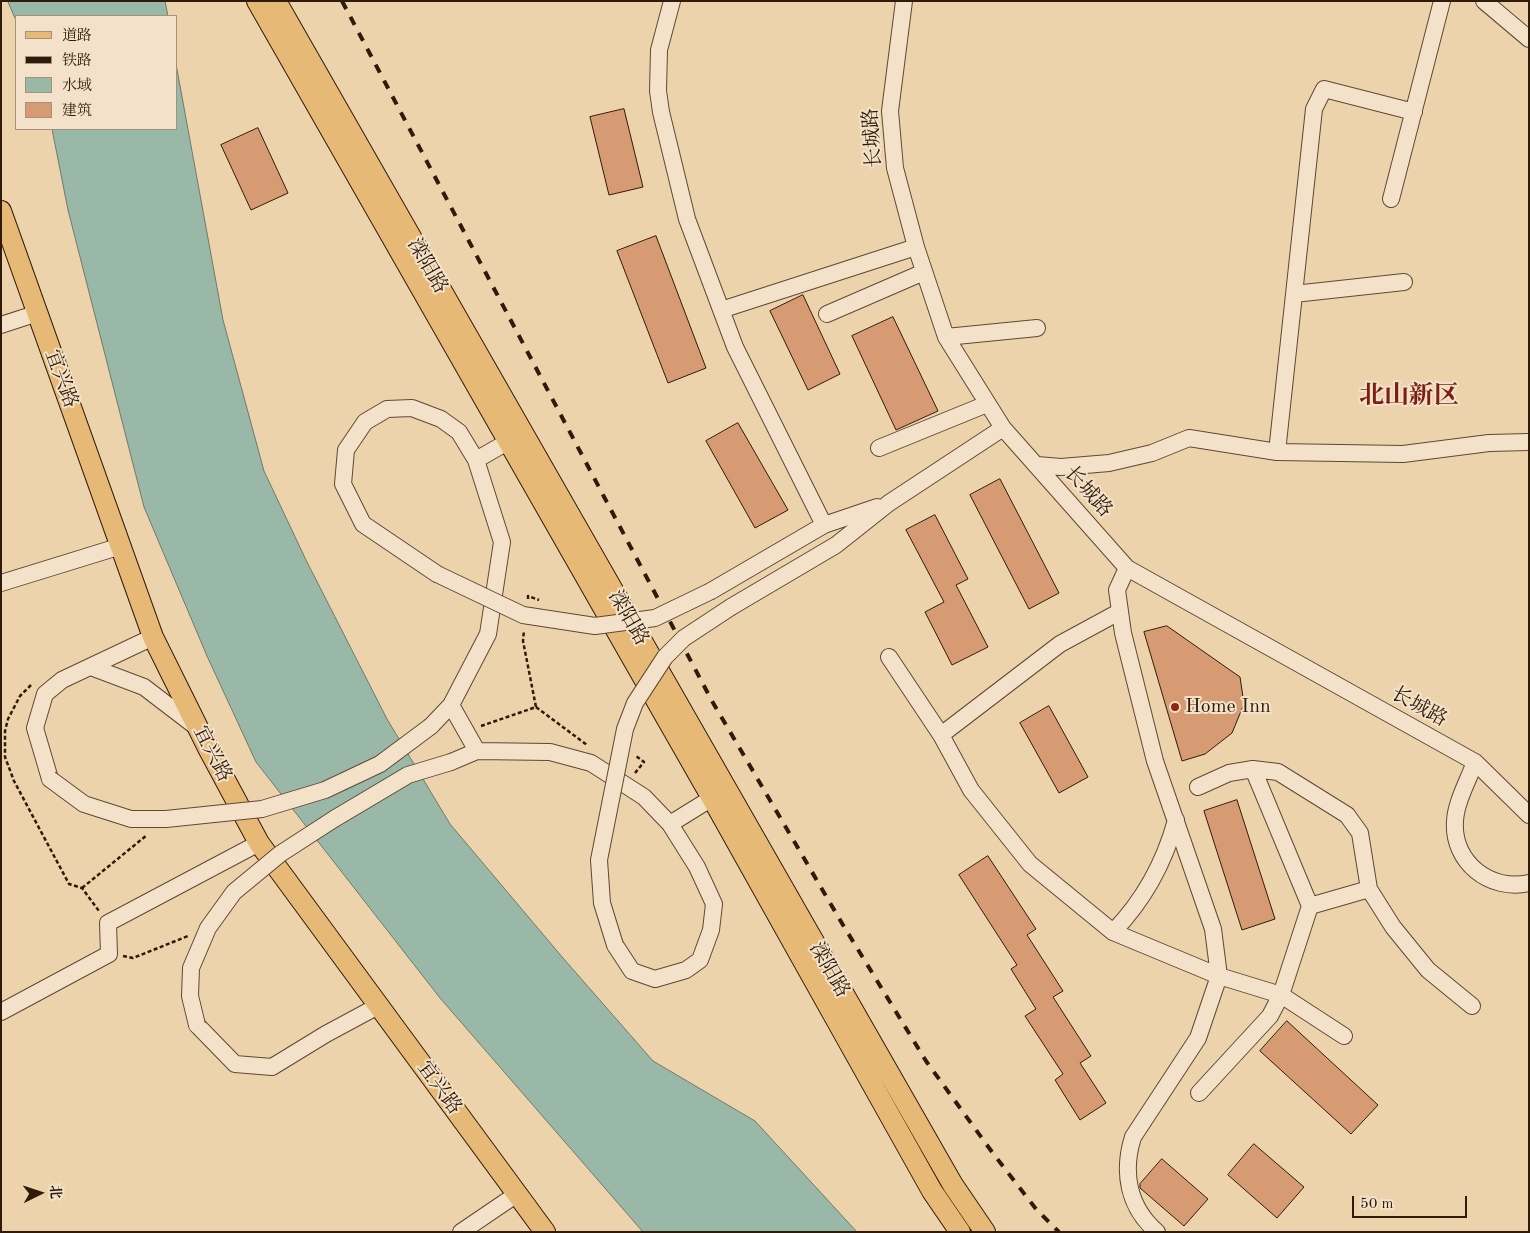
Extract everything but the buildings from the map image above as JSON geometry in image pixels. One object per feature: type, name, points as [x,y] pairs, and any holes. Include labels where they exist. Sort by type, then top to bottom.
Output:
[{"type":"main road","name":"滦阳路","points":[[257,1],[712,798],[932,1191],[960,1232]]},
{"type":"main road","name":"滦阳路","points":[[276,1],[953,1186],[985,1232]]},
{"type":"main road","name":"宜兴路","points":[[1,211],[153,637],[259,843],[545,1232]]},
{"type":"street","points":[[672,1],[659,50],[657,71],[660,112],[687,219],[734,347],[824,525]]},
{"type":"street","name":"长城路","points":[[904,1],[890,111],[895,168],[916,247],[946,337],[1003,428],[1127,568],[1475,762],[1529,815]]},
{"type":"street","points":[[1391,199],[1442,1]]},
{"type":"street","points":[[1484,1],[1529,39]]},
{"type":"street","points":[[1277,452],[1314,110],[1324,89],[1414,112]]},
{"type":"street","points":[[721,310],[916,247]]},
{"type":"street","points":[[827,314],[924,272]]},
{"type":"street","points":[[1294,294],[1404,282]]},
{"type":"street","points":[[1,325],[38,313]]},
{"type":"street","points":[[946,337],[1038,328]]},
{"type":"street","points":[[879,448],[987,404]]},
{"type":"street","points":[[153,637],[62,680],[46,694],[35,728],[50,779],[84,804],[130,819],[166,819],[262,809],[325,790],[380,764],[431,726],[451,705],[488,634],[502,542],[476,460],[459,432],[441,419],[412,408],[387,409],[365,422],[346,450],[344,484],[363,524],[437,574],[523,615],[595,626],[654,618],[711,591],[824,525],[889,503]]},
{"type":"street","points":[[378,1006],[326,1034],[272,1067],[235,1064],[197,1025],[190,996],[191,968],[208,928],[234,892],[280,854],[408,776],[477,751],[550,752],[591,763],[644,797],[670,824],[697,866],[714,904],[711,930],[700,960],[686,970],[655,979],[632,971],[615,945],[602,903],[600,860],[625,730],[635,703],[665,657],[684,638],[731,607],[836,545],[889,503],[1003,428]]},
{"type":"street","points":[[1036,466],[1109,463],[1152,452],[1189,438],[1277,452],[1403,454],[1489,443],[1529,442]]},
{"type":"street","points":[[476,460],[509,441]]},
{"type":"street","points":[[1,583],[121,546]]},
{"type":"street","points":[[1127,568],[1117,590],[1118,612],[1155,761],[1213,929],[1219,976],[1198,1038],[1133,1137],[1129,1149],[1127,1175],[1132,1198],[1144,1218],[1157,1232]]},
{"type":"street","points":[[941,735],[1060,644],[1118,612]]},
{"type":"street","points":[[889,657],[941,735],[971,790],[1030,864],[1113,932],[1219,976],[1281,995],[1344,1036]]},
{"type":"street","points":[[91,667],[144,687],[200,730]]},
{"type":"street","points":[[451,705],[477,751]]},
{"type":"street","points":[[1475,762],[1455,820],[1456,841],[1460,851],[1472,868],[1489,880],[1510,885],[1529,883]]},
{"type":"street","points":[[1200,1093],[1270,1016],[1281,995],[1310,906],[1253,769]]},
{"type":"street","points":[[1198,787],[1229,773],[1253,769],[1278,772],[1347,815],[1360,833],[1369,889],[1393,927],[1428,970],[1472,1006]]},
{"type":"street","points":[[670,824],[712,798]]},
{"type":"street","points":[[1113,932],[1150,886],[1165,854],[1176,820]]},
{"type":"street","points":[[1,1012],[109,954],[108,923],[259,843]]},
{"type":"street","points":[[1310,906],[1369,889]]},
{"type":"street","points":[[460,1232],[516,1194]]},
{"type":"path","points":[[465,732],[536,707],[523,641]]},
{"type":"path","points":[[108,923],[82,888],[166,819]]},
{"type":"path","points":[[133,958],[208,928]]},
{"type":"water","points":[[8,1],[165,1],[168,15],[15,15],[15,18]]},
{"type":"water","points":[[178,75],[223,320],[264,471],[306,560],[387,719],[450,824],[653,1061],[755,1121],[857,1232],[643,1232],[440,998],[256,762],[207,656],[144,507],[68,210],[52,130],[178,130]]},
{"type":"railway","points":[[342,1],[712,701],[843,925],[926,1061],[1036,1209],[1059,1232]]},
{"type":"place","name":"Home Inn","points":[[1175,707]]},
{"type":"district","name":"北山新区","points":[[1409,396]]}]
